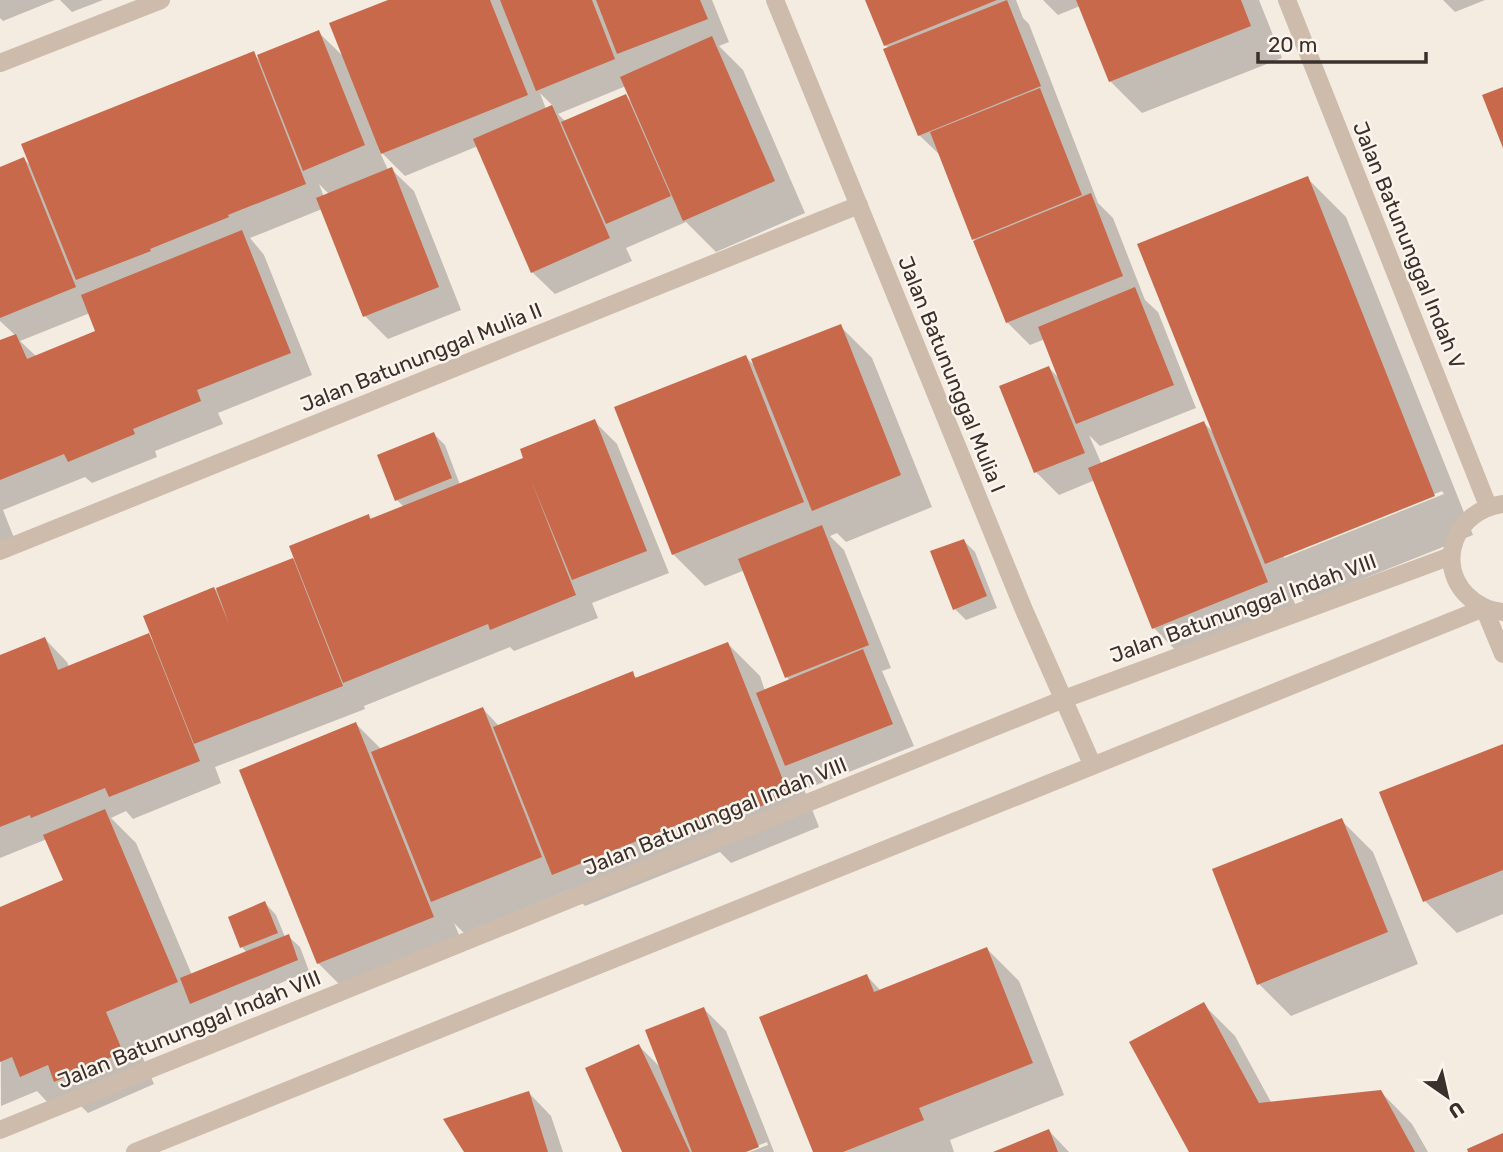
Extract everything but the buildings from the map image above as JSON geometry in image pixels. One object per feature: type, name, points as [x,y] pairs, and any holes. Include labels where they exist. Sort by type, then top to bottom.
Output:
[{"type":"street","points":[[0,63],[161,0]]},
{"type":"street","name":"Jalan Batununggal Mulia I","points":[[775,0],[1019,598],[1092,764]]},
{"type":"street","name":"Jalan Batununggal Indah V","points":[[1287,0],[1495,505]]},
{"type":"street","name":"Jalan Batununggal Mulia II","points":[[0,551],[859,205]]},
{"type":"street","points":[[1495,505],[1470,517],[1456,534],[1451,556],[1455,577],[1466,595],[1483,608],[1503,612]]},
{"type":"street","name":"Jalan Batununggal Indah VIII","points":[[0,1130],[1064,699],[1451,556]]},
{"type":"street","points":[[1483,608],[1503,654]]},
{"type":"street","points":[[135,1152],[1483,608]]}]
